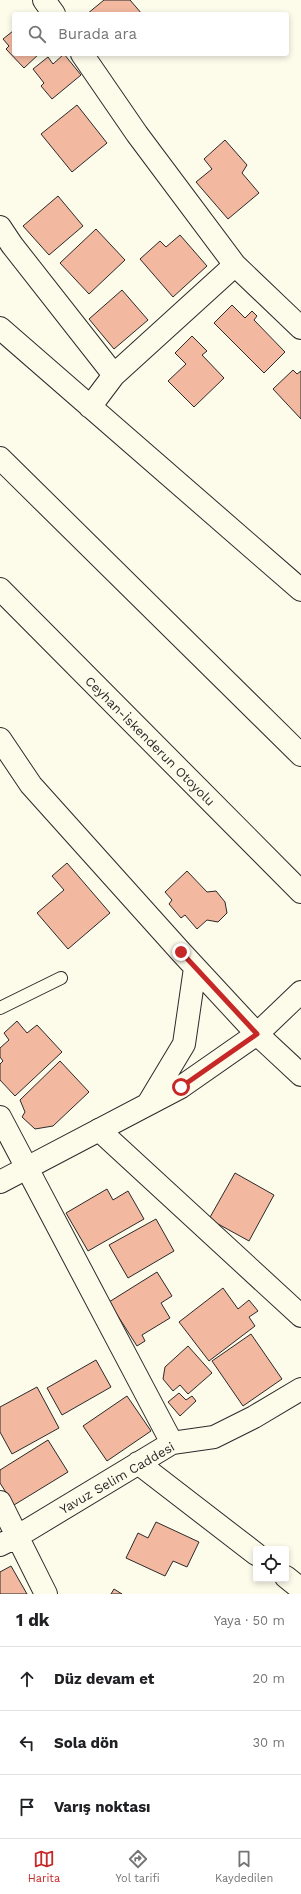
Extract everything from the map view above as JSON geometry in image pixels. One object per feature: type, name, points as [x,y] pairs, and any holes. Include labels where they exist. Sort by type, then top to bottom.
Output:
[{"type":"main road","points":[[44,0],[53,12]]},
{"type":"main road","points":[[83,56],[137,134],[235,265],[301,328]]},
{"type":"main road","points":[[0,226],[12,245],[114,375]]},
{"type":"main road","points":[[90,407],[114,375],[235,265]]},
{"type":"main road","points":[[0,328],[301,590]]},
{"type":"main road","points":[[0,458],[301,755]]},
{"type":"main road","name":"Ceyhan-İskenderun Otoyolu","points":[[0,589],[301,892]]},
{"type":"main road","points":[[0,739],[31,785],[195,968],[257,1034],[301,1075]]},
{"type":"main road","points":[[147,1105],[184,1044],[195,968]]},
{"type":"main road","points":[[0,1182],[181,1087],[257,1034],[298,994]]},
{"type":"main road","points":[[0,1117],[8,1142],[26,1169],[172,1443]]},
{"type":"main road","points":[[99,1130],[301,1316]]},
{"type":"main road","name":"Yavuz Selim Caddesi","points":[[9,1541],[172,1443],[214,1438],[254,1417],[301,1388]]},
{"type":"main road","points":[[138,1463],[253,1552]]},
{"type":"main road","points":[[0,1502],[9,1541],[46,1594]]},
{"type":"main road","points":[[289,1579],[301,1589]]},
{"type":"lane","points":[[0,1008],[61,978]]},
{"type":"building","points":[[104,0],[130,0],[140,12],[89,12]]},
{"type":"building","points":[[12,32],[12,55],[6,49],[9,46],[3,39]]},
{"type":"building","points":[[13,56],[37,56],[24,68]]},
{"type":"building","points":[[62,56],[66,56],[81,75],[52,99],[41,86],[44,83],[33,69],[48,57],[53,64]]},
{"type":"building","points":[[77,105],[107,143],[72,172],[41,134]]},
{"type":"building","points":[[225,140],[247,165],[242,173],[259,193],[228,219],[196,182],[212,169],[204,159]]},
{"type":"building","points":[[58,196],[83,226],[49,255],[23,226]]},
{"type":"building","points":[[96,229],[125,260],[89,294],[60,263]]},
{"type":"building","points":[[180,235],[207,266],[173,297],[140,259],[160,241],[166,247]]},
{"type":"building","points":[[122,290],[148,320],[114,349],[89,319]]},
{"type":"building","points":[[232,305],[245,318],[252,311],[257,316],[254,320],[285,352],[264,373],[214,323]]},
{"type":"building","points":[[192,336],[207,351],[202,355],[224,378],[194,407],[168,381],[186,364],[175,353]]},
{"type":"building","points":[[293,370],[297,374],[301,371],[301,419],[273,389]]},
{"type":"building","points":[[67,863],[110,913],[68,949],[37,913],[64,890],[52,876]]},
{"type":"building","points":[[187,871],[207,892],[216,891],[225,902],[227,913],[218,922],[207,920],[197,929],[185,915],[181,918],[169,904],[172,900],[165,892]]},
{"type":"building","points":[[17,1021],[27,1033],[37,1025],[62,1052],[15,1096],[0,1080],[0,1064],[3,1061],[0,1057],[0,1048],[9,1040],[4,1033]]},
{"type":"building","points":[[60,1061],[89,1092],[53,1126],[35,1129],[22,1117],[25,1112],[20,1100]]},
{"type":"building","points":[[235,1173],[274,1195],[249,1241],[209,1219]]},
{"type":"building","points":[[107,1189],[113,1200],[128,1191],[144,1219],[88,1251],[66,1213]]},
{"type":"building","points":[[156,1219],[174,1251],[128,1278],[109,1245]]},
{"type":"building","points":[[157,1272],[172,1296],[161,1303],[170,1318],[142,1335],[145,1341],[137,1346],[109,1302]]},
{"type":"building","points":[[223,1288],[238,1309],[249,1300],[258,1311],[249,1317],[255,1326],[209,1361],[179,1322]]},
{"type":"building","points":[[251,1334],[282,1379],[243,1406],[212,1361]]},
{"type":"building","points":[[188,1346],[212,1373],[188,1394],[180,1385],[173,1391],[163,1379],[165,1367]]},
{"type":"building","points":[[96,1360],[111,1387],[62,1415],[47,1388]]},
{"type":"building","points":[[37,1387],[59,1428],[12,1454],[0,1432],[0,1407]]},
{"type":"building","points":[[179,1393],[186,1400],[192,1396],[196,1401],[180,1416],[168,1402]]},
{"type":"building","points":[[127,1396],[151,1431],[107,1461],[83,1426]]},
{"type":"building","points":[[48,1440],[68,1472],[14,1505],[0,1483],[0,1470]]},
{"type":"building","points":[[156,1522],[199,1542],[187,1567],[173,1561],[165,1576],[126,1558],[138,1533],[148,1538]]},
{"type":"building","points":[[11,1566],[27,1594],[0,1594],[0,1572]]},
{"type":"building","points":[[114,1589],[122,1594],[111,1594]]},
{"type":"route","points":[[181,952],[257,1034],[181,1087]]}]
